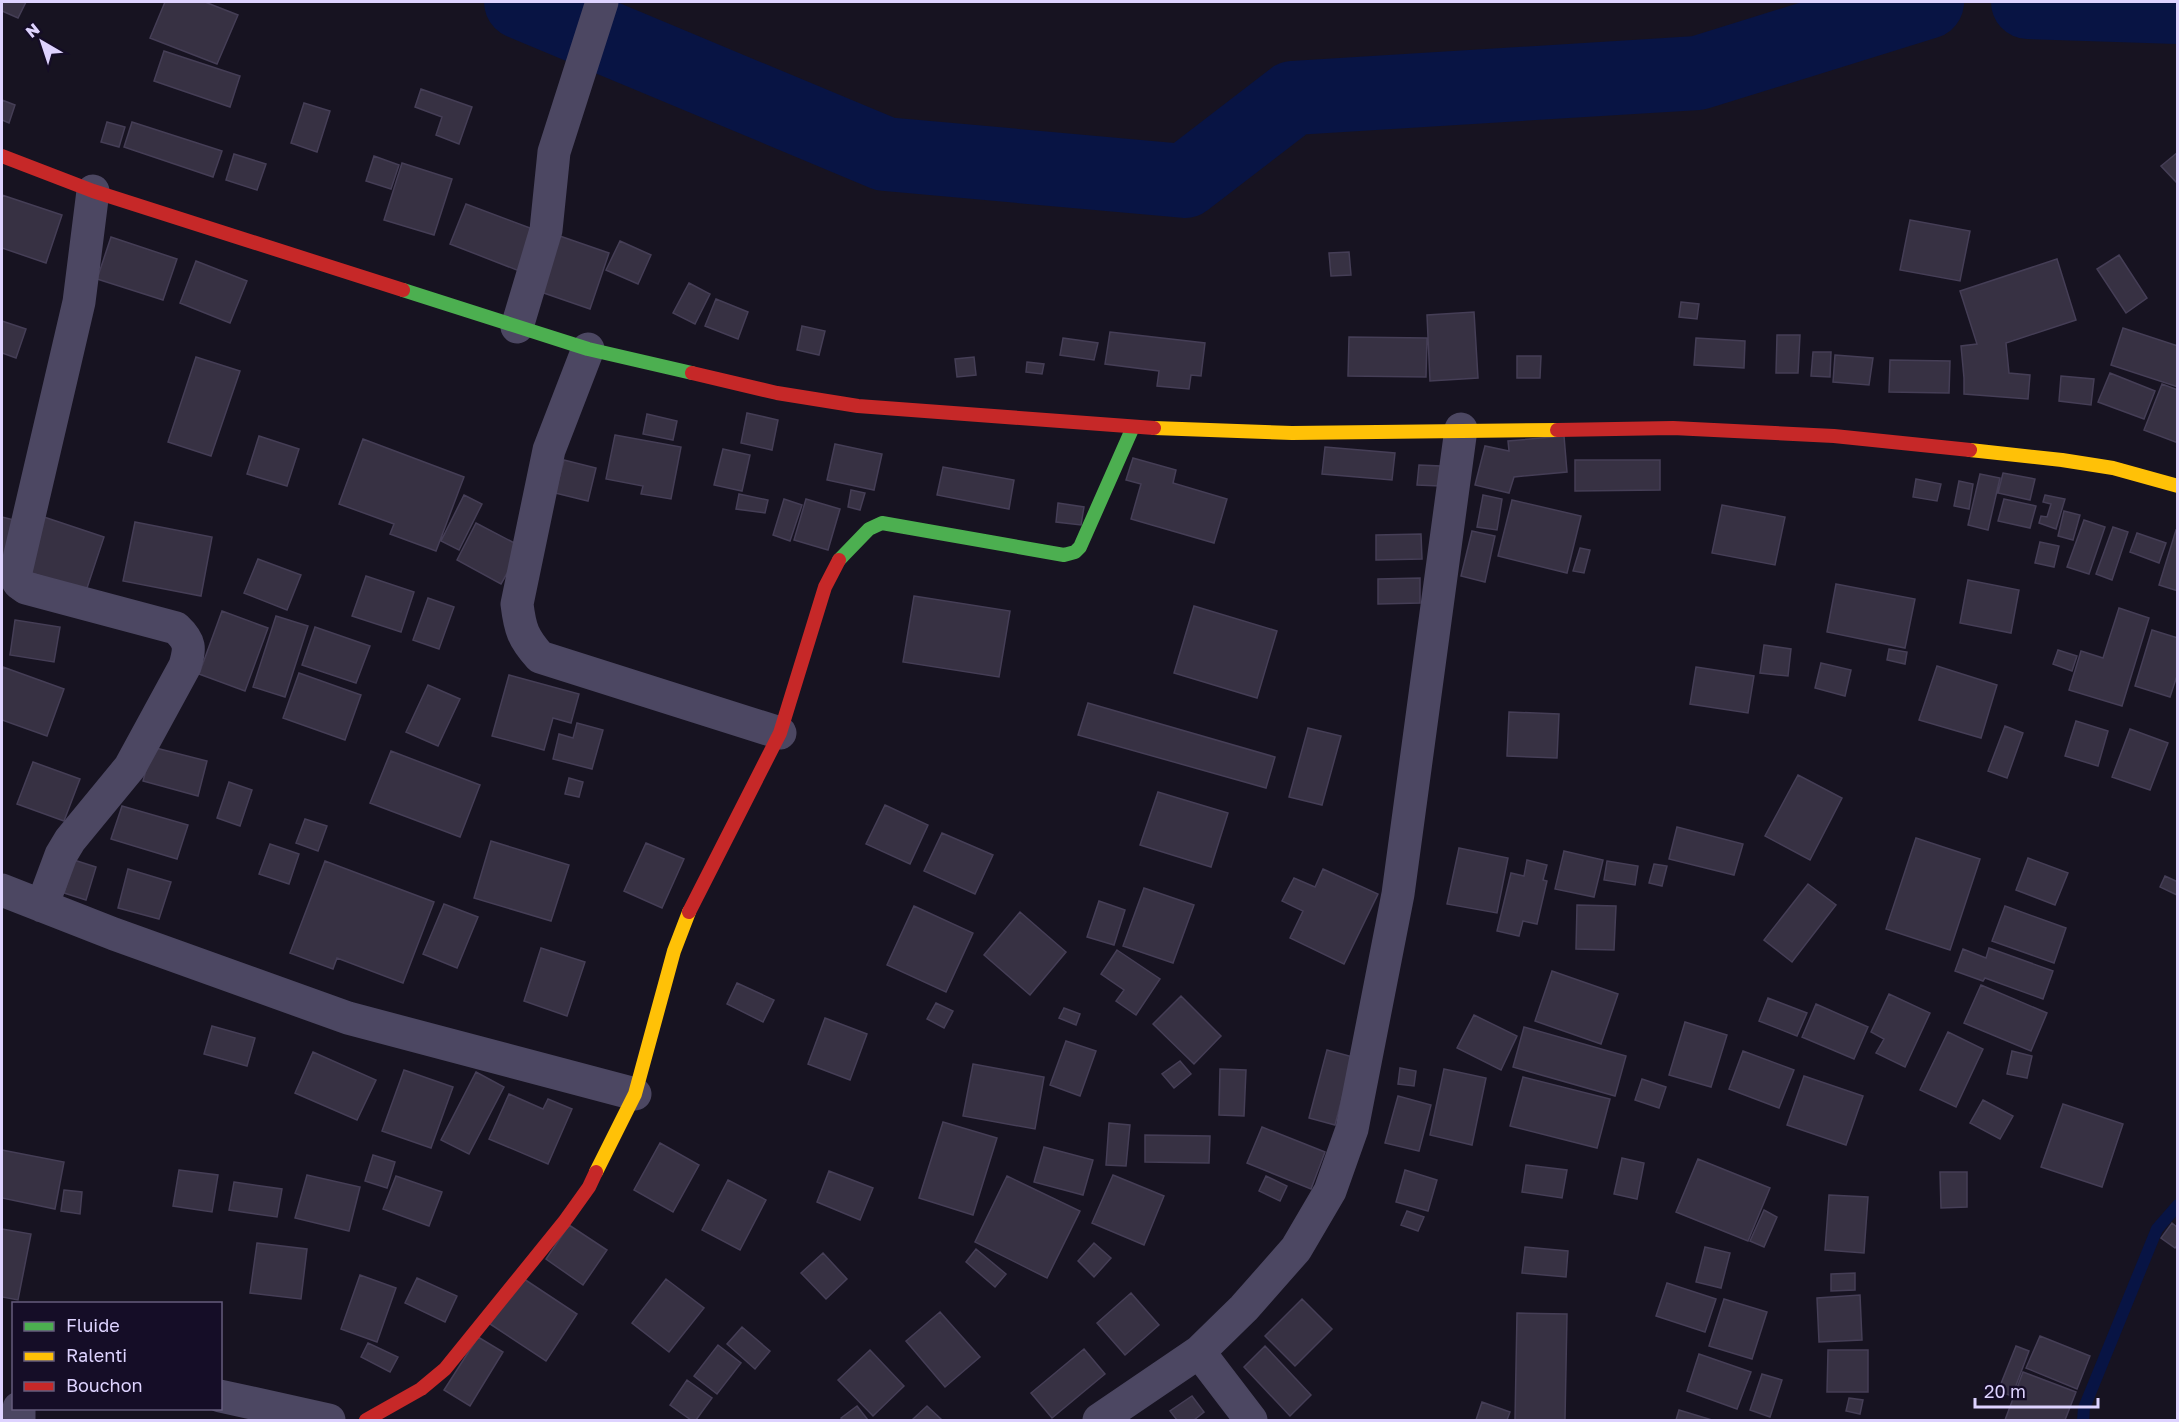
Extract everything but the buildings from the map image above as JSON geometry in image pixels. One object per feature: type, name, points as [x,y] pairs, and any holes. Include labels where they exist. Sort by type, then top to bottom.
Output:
[{"type":"main road","points":[[2,156],[93,191],[588,349],[777,393],[858,406],[1132,427],[1292,433],[1673,428],[1834,436],[2062,460],[2113,468],[2178,486]]},
{"type":"main road","points":[[366,1420],[421,1389],[445,1369],[564,1222],[589,1187],[635,1094],[684,922],[780,733],[825,587],[842,556],[869,529],[882,523],[1064,555],[1076,552],[1132,427]]},
{"type":"street","points":[[517,327],[546,230],[554,152],[602,2]]},
{"type":"street","points":[[42,906],[61,855],[70,840],[130,767],[185,666],[189,651],[187,638],[176,628],[26,588],[15,576],[79,302],[93,191]]},
{"type":"street","points":[[588,349],[549,450],[540,485],[518,604],[519,627],[540,657],[780,733]]},
{"type":"street","points":[[1099,1420],[1199,1352],[1244,1308],[1296,1249],[1330,1191],[1352,1129],[1398,894],[1461,429]]},
{"type":"street","points":[[2,890],[114,934],[348,1018],[635,1094]]},
{"type":"street","points":[[1199,1352],[1251,1420]]},
{"type":"street","points":[[222,1396],[329,1420]]},
{"type":"waterway","points":[[521,2],[885,154],[1185,181],[1293,98],[1698,73],[1927,2]]},
{"type":"waterway","points":[[2028,2],[2178,7]]},
{"type":"waterway","points":[[2083,1420],[2084,1408],[2157,1229],[2178,1205]]},
{"type":"traffic: fast","points":[[403,290],[588,349],[692,373]]},
{"type":"traffic: fast","points":[[839,560],[869,529],[882,523],[1064,555],[1075,552],[1080,547],[1133,427]]},
{"type":"traffic: slow","points":[[1154,428],[1292,433],[1557,430]]},
{"type":"traffic: slow","points":[[1970,450],[2113,468],[2178,486]]},
{"type":"traffic: slow","points":[[596,1172],[635,1094],[674,951],[689,912]]},
{"type":"traffic: jam","points":[[2,156],[93,191],[403,290]]},
{"type":"traffic: jam","points":[[692,373],[777,393],[858,406],[1154,428]]},
{"type":"traffic: jam","points":[[1557,430],[1673,428],[1834,436],[1970,450]]},
{"type":"traffic: jam","points":[[689,912],[780,733],[825,587],[839,560]]},
{"type":"traffic: jam","points":[[366,1420],[421,1389],[445,1369],[564,1222],[589,1187],[596,1172]]}]
